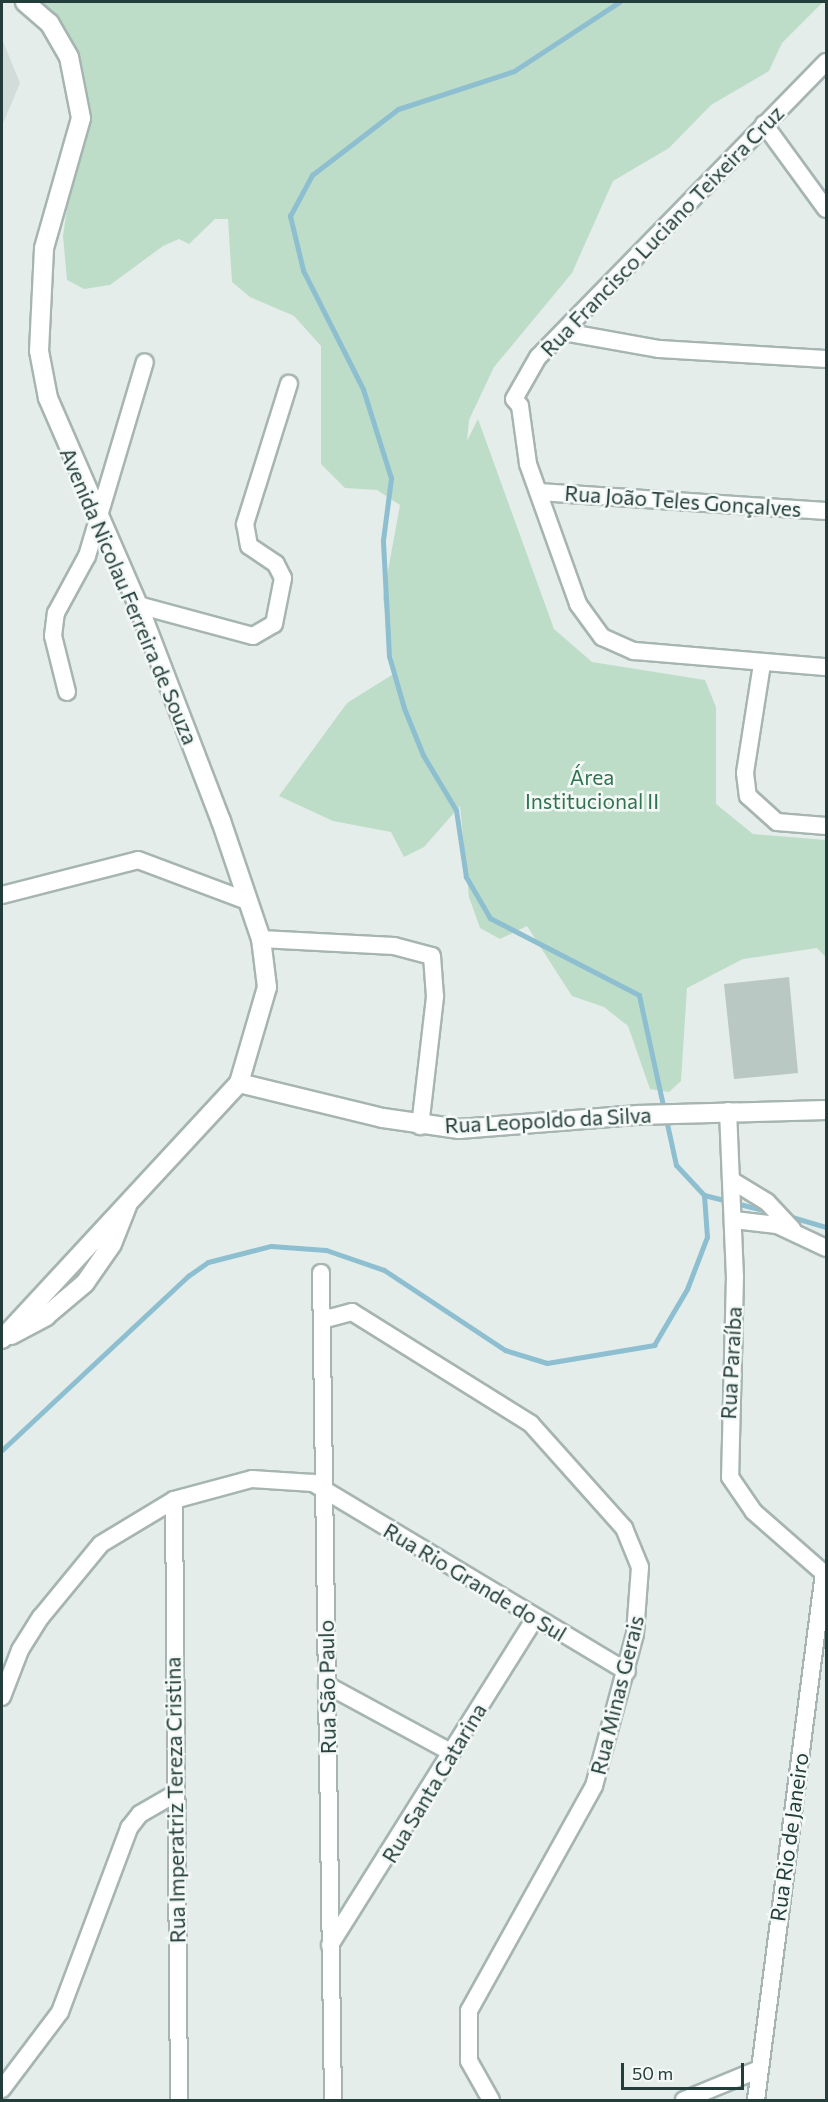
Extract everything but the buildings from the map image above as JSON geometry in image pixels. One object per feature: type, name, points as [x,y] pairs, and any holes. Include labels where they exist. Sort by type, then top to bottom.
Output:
[{"type":"street","name":"Avenida Nicolau Ferreira de Souza","points":[[2,1339],[132,1193],[239,1083],[267,987],[261,939],[138,605],[48,398],[39,351],[44,248],[81,118],[78,84],[49,23],[25,2]]},
{"type":"street","name":"Rua Francisco Luciano Teixeira Cruz","points":[[539,492],[521,439],[520,406],[514,399],[523,376],[826,62]]},
{"type":"street","points":[[764,124],[826,209]]},
{"type":"street","points":[[564,332],[659,349],[826,359]]},
{"type":"street","points":[[67,692],[53,636],[56,613],[87,556],[145,362]]},
{"type":"street","points":[[138,605],[262,635],[274,624],[282,605],[280,570],[244,536],[290,384]]},
{"type":"street","points":[[539,492],[578,604],[602,637],[634,651],[762,664],[826,667]]},
{"type":"street","name":"Rua João Teles Gonçalves","points":[[539,492],[826,511]]},
{"type":"street","points":[[762,664],[744,773],[748,796],[769,819],[826,826]]},
{"type":"street","points":[[2,895],[138,860],[247,901]]},
{"type":"street","points":[[261,939],[394,946],[432,956],[435,997],[420,1126]]},
{"type":"street","name":"Rua Leopoldo da Silva","points":[[239,1083],[420,1126],[508,1127],[728,1110],[824,1108]]},
{"type":"street","name":"Rua Paraíba","points":[[728,1110],[734,1220],[730,1477],[754,1512],[825,1574]]},
{"type":"street","points":[[731,1180],[768,1202],[792,1229],[826,1248]]},
{"type":"street","name":"Avenida Nicolau Ferreira de Souza","points":[[2,1339],[46,1316],[85,1283],[112,1244],[132,1193]]},
{"type":"street","points":[[734,1220],[792,1229]]},
{"type":"street","name":"Rua São Paulo","points":[[321,1273],[333,2100]]},
{"type":"street","name":"Rua Minas Gerais","points":[[322,1320],[352,1312],[499,1400],[580,1474],[624,1528],[640,1567],[627,1672],[582,1816],[528,1901],[469,2010],[469,2061],[491,2100]]},
{"type":"street","name":"Rua Rio Grande do Sul","points":[[2,1697],[20,1650],[41,1617],[101,1544],[174,1500],[252,1479],[303,1481],[325,1491],[627,1672]]},
{"type":"street","name":"Rua Imperatriz Tereza Cristina","points":[[174,1500],[173,1796],[179,2100]]},
{"type":"street","name":"Rua Rio de Janeiro","points":[[756,2100],[757,2070],[825,1574]]},
{"type":"street","name":"Rua Santa Catarina","points":[[330,1945],[535,1618]]},
{"type":"street","points":[[327,1685],[452,1753]]},
{"type":"street","points":[[2,2090],[60,2012],[129,1828],[140,1814],[173,1796]]},
{"type":"street","points":[[684,2100],[757,2070]]},
{"type":"shaded area","points":[[2,39],[20,83],[2,126]]},
{"type":"green space","name":"Área Institucional II","points":[[34,2],[823,2],[782,43],[769,71],[711,105],[669,148],[613,181],[572,273],[494,367],[469,420],[467,441],[478,419],[554,629],[592,662],[705,680],[716,707],[716,804],[753,834],[826,840],[826,957],[817,948],[743,959],[687,988],[681,1081],[669,1092],[650,1089],[628,1026],[604,1007],[572,996],[527,926],[500,939],[480,928],[469,897],[460,806],[424,847],[404,857],[391,832],[333,821],[279,796],[347,703],[395,673],[383,598],[400,505],[377,490],[345,488],[321,464],[321,346],[294,316],[250,297],[232,282],[228,219],[215,219],[189,244],[179,239],[163,246],[110,285],[84,289],[67,280],[63,236],[83,98]]},
{"type":"waterway","points":[[2,1450],[188,1276],[208,1262],[271,1246],[326,1250],[384,1270],[505,1350],[547,1363],[654,1345],[687,1289],[707,1237],[704,1195],[676,1165],[639,995],[490,918],[466,877],[456,810],[423,755],[404,708],[389,656],[383,540],[391,478],[363,389],[303,270],[290,216],[312,175],[398,109],[514,71],[619,2]]},
{"type":"waterway","points":[[704,1195],[767,1211]]},
{"type":"waterway","points":[[785,1215],[826,1227]]}]
